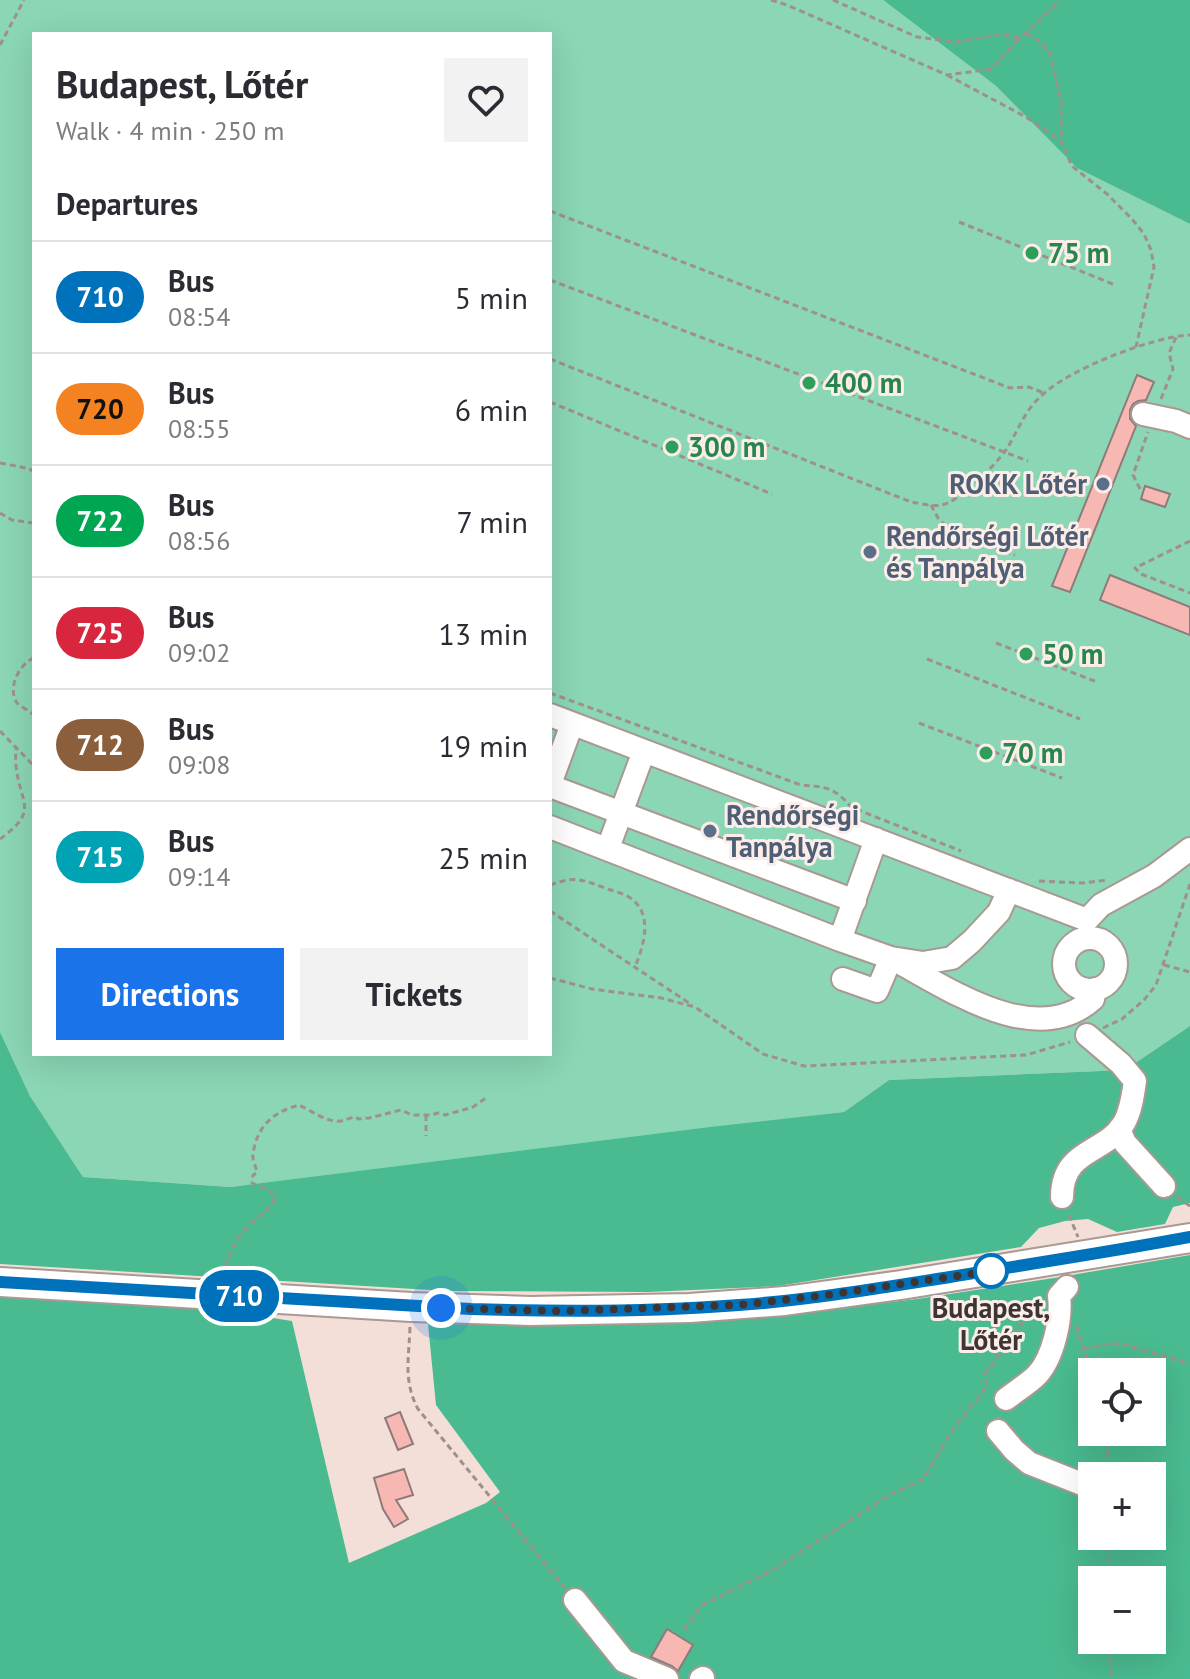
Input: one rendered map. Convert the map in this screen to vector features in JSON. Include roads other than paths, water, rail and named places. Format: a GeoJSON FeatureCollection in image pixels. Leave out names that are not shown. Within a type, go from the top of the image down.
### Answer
{"type":"FeatureCollection","features":[{"type":"Feature","properties":{"kind":"main road"},"geometry":{"type":"LineString","coordinates":[[0,1282],[411,1307],[622,1310],[739,1305],[901,1285],[1190,1238]]}},
{"type":"Feature","properties":{"kind":"lane"},"geometry":{"type":"LineString","coordinates":[[1143,414],[1190,427]]}},
{"type":"Feature","properties":{"kind":"lane"},"geometry":{"type":"LineString","coordinates":[[552,716],[1009,890],[1088,929],[1110,946],[1116,957],[1116,968],[1103,987],[1091,990],[1080,988],[1070,981],[1064,971],[1064,959],[1068,948],[1088,929],[1101,905],[1154,876],[1190,849]]}},
{"type":"Feature","properties":{"kind":"lane"},"geometry":{"type":"LineString","coordinates":[[552,779],[572,724]]}},
{"type":"Feature","properties":{"kind":"lane"},"geometry":{"type":"LineString","coordinates":[[608,848],[644,751]]}},
{"type":"Feature","properties":{"kind":"lane"},"geometry":{"type":"LineString","coordinates":[[552,786],[855,901]]}},
{"type":"Feature","properties":{"kind":"lane"},"geometry":{"type":"LineString","coordinates":[[552,828],[891,958],[997,1011],[1029,1019],[1049,1019],[1071,1013],[1093,999],[1095,989]]}},
{"type":"Feature","properties":{"kind":"lane"},"geometry":{"type":"LineString","coordinates":[[840,940],[876,839]]}},
{"type":"Feature","properties":{"kind":"lane"},"geometry":{"type":"LineString","coordinates":[[891,958],[923,963],[952,958],[999,912],[1009,890]]}},
{"type":"Feature","properties":{"kind":"lane"},"geometry":{"type":"LineString","coordinates":[[843,979],[877,991],[891,958]]}},
{"type":"Feature","properties":{"kind":"lane"},"geometry":{"type":"LineString","coordinates":[[1062,1197],[1063,1181],[1077,1158],[1109,1139],[1123,1125],[1131,1105],[1135,1081],[1121,1064],[1087,1035]]}},
{"type":"Feature","properties":{"kind":"lane"},"geometry":{"type":"LineString","coordinates":[[1119,1129],[1125,1143],[1164,1186]]}},
{"type":"Feature","properties":{"kind":"lane"},"geometry":{"type":"LineString","coordinates":[[1006,1399],[1037,1375],[1049,1357],[1063,1292]]}},
{"type":"Feature","properties":{"kind":"lane"},"geometry":{"type":"LineString","coordinates":[[998,1431],[1029,1463],[1078,1482]]}},
{"type":"Feature","properties":{"kind":"lane"},"geometry":{"type":"LineString","coordinates":[[575,1600],[624,1661],[667,1679]]}},
{"type":"Feature","properties":{"kind":"place","name":"75 m"},"geometry":{"type":"Point","coordinates":[1032,253]}},
{"type":"Feature","properties":{"kind":"place","name":"400 m"},"geometry":{"type":"Point","coordinates":[809,383]}},
{"type":"Feature","properties":{"kind":"place","name":"300 m"},"geometry":{"type":"Point","coordinates":[672,447]}},
{"type":"Feature","properties":{"kind":"place","name":"ROKK Lőtér"},"geometry":{"type":"Point","coordinates":[1103,484]}},
{"type":"Feature","properties":{"kind":"place","name":"Rendőrségi Lőtér és Tanpálya"},"geometry":{"type":"Point","coordinates":[870,552]}},
{"type":"Feature","properties":{"kind":"place","name":"50 m"},"geometry":{"type":"Point","coordinates":[1026,654]}},
{"type":"Feature","properties":{"kind":"place","name":"70 m"},"geometry":{"type":"Point","coordinates":[986,753]}},
{"type":"Feature","properties":{"kind":"place","name":"Rendőrségi Tanpálya"},"geometry":{"type":"Point","coordinates":[710,831]}},
{"type":"Feature","properties":{"kind":"place","name":"Budapest, Lőtér"},"geometry":{"type":"Point","coordinates":[991,1271]}}]}
